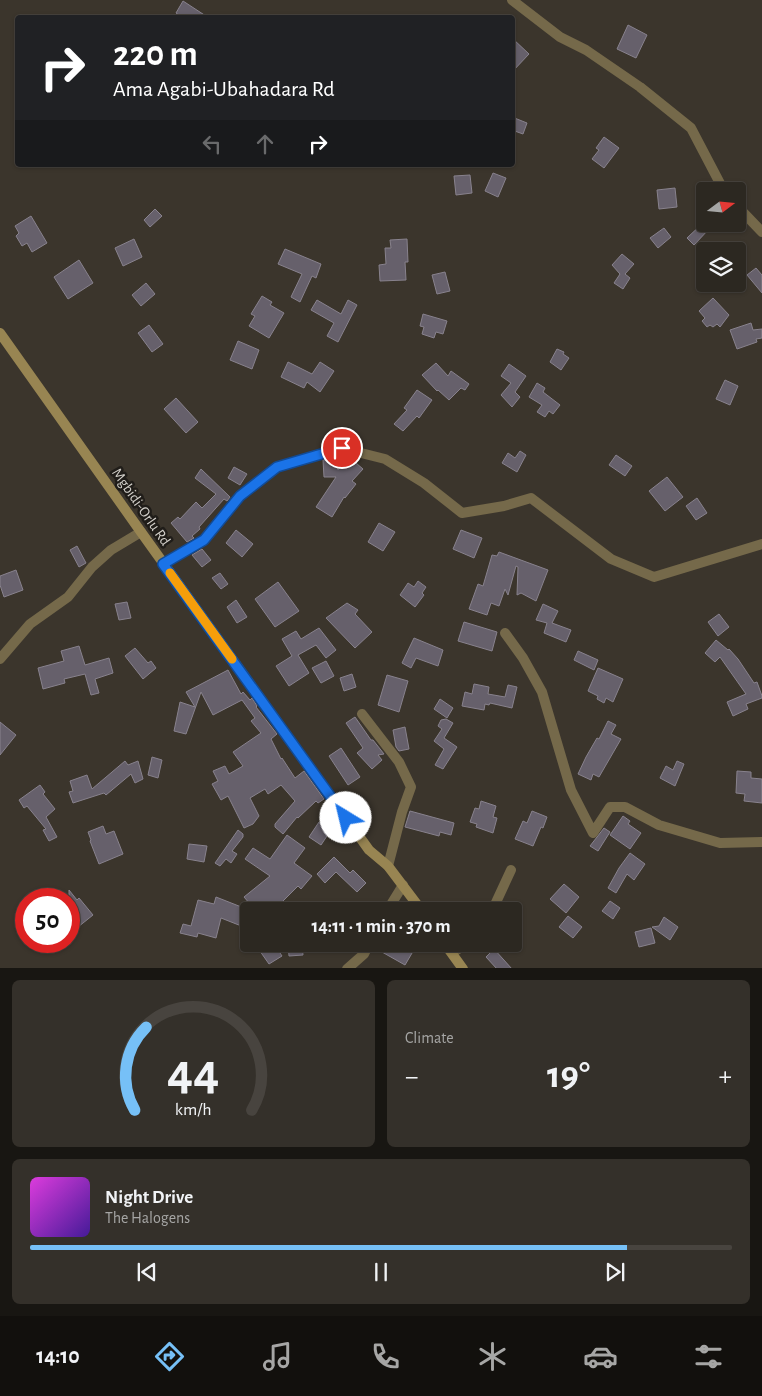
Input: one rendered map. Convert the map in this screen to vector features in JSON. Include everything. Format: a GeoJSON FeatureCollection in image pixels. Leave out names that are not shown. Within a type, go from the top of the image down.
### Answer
{"type":"FeatureCollection","features":[{"type":"Feature","properties":{"kind":"main road","name":"Mgbidi-Orlu Rd"},"geometry":{"type":"LineString","coordinates":[[0,333],[163,564],[370,850],[388,866],[415,902]]}},
{"type":"Feature","properties":{"kind":"main road"},"geometry":{"type":"LineString","coordinates":[[452,954],[463,968]]}},
{"type":"Feature","properties":{"kind":"street"},"geometry":{"type":"LineString","coordinates":[[512,0],[560,37],[586,50],[640,87],[690,128],[719,182]]}},
{"type":"Feature","properties":{"kind":"street"},"geometry":{"type":"LineString","coordinates":[[746,216],[762,232]]}},
{"type":"Feature","properties":{"kind":"street"},"geometry":{"type":"LineString","coordinates":[[163,564],[204,540],[240,496],[277,467],[342,448],[385,460],[424,483],[462,512],[504,506],[531,498],[611,559],[654,576],[762,544]]}},
{"type":"Feature","properties":{"kind":"street"},"geometry":{"type":"LineString","coordinates":[[0,660],[30,624],[68,597],[104,555],[141,532]]}},
{"type":"Feature","properties":{"kind":"street"},"geometry":{"type":"LineString","coordinates":[[504,633],[523,658],[542,692],[571,790],[593,833],[610,807],[625,807],[659,826],[720,843],[762,842]]}},
{"type":"Feature","properties":{"kind":"street"},"geometry":{"type":"LineString","coordinates":[[362,714],[400,762],[411,787],[402,812],[388,866]]}},
{"type":"Feature","properties":{"kind":"street"},"geometry":{"type":"LineString","coordinates":[[496,902],[512,870]]}},
{"type":"Feature","properties":{"kind":"street"},"geometry":{"type":"LineString","coordinates":[[393,902],[403,885]]}},
{"type":"Feature","properties":{"kind":"street"},"geometry":{"type":"LineString","coordinates":[[347,968],[365,952]]}},
{"type":"Feature","properties":{"kind":"building"},"geometry":{"type":"Polygon","coordinates":[[[183,1],[204,15],[179,15],[176,13],[183,1]]]}},
{"type":"Feature","properties":{"kind":"building"},"geometry":{"type":"Polygon","coordinates":[[[628,25],[647,35],[636,58],[617,49],[628,25]]]}},
{"type":"Feature","properties":{"kind":"building"},"geometry":{"type":"Polygon","coordinates":[[[515,41],[529,54],[515,69],[515,41]]]}},
{"type":"Feature","properties":{"kind":"building"},"geometry":{"type":"Polygon","coordinates":[[[515,118],[527,123],[523,134],[515,131],[515,118]]]}},
{"type":"Feature","properties":{"kind":"building"},"geometry":{"type":"Polygon","coordinates":[[[604,137],[619,148],[604,168],[592,159],[599,150],[596,148],[604,137]]]}},
{"type":"Feature","properties":{"kind":"building"},"geometry":{"type":"Polygon","coordinates":[[[493,173],[506,178],[498,197],[485,191],[493,173]]]}},
{"type":"Feature","properties":{"kind":"building"},"geometry":{"type":"Polygon","coordinates":[[[470,175],[472,193],[456,195],[454,176],[470,175]]]}},
{"type":"Feature","properties":{"kind":"building"},"geometry":{"type":"Polygon","coordinates":[[[675,188],[677,207],[659,209],[657,190],[675,188]]]}},
{"type":"Feature","properties":{"kind":"building"},"geometry":{"type":"Polygon","coordinates":[[[155,209],[162,216],[150,227],[144,220],[155,209]]]}},
{"type":"Feature","properties":{"kind":"building"},"geometry":{"type":"Polygon","coordinates":[[[31,216],[47,243],[32,252],[27,243],[22,246],[16,236],[19,233],[15,226],[31,216]]]}},
{"type":"Feature","properties":{"kind":"building"},"geometry":{"type":"Polygon","coordinates":[[[664,228],[671,237],[658,248],[650,238],[664,228]]]}},
{"type":"Feature","properties":{"kind":"building"},"geometry":{"type":"Polygon","coordinates":[[[696,230],[696,232],[706,232],[694,245],[687,238],[696,230]]]}},
{"type":"Feature","properties":{"kind":"building"},"geometry":{"type":"Polygon","coordinates":[[[134,239],[142,257],[123,266],[115,248],[134,239]]]}},
{"type":"Feature","properties":{"kind":"building"},"geometry":{"type":"Polygon","coordinates":[[[407,239],[408,262],[405,262],[406,280],[380,281],[379,265],[386,264],[385,248],[391,248],[390,240],[407,239]]]}},
{"type":"Feature","properties":{"kind":"building"},"geometry":{"type":"Polygon","coordinates":[[[285,249],[321,264],[316,278],[312,276],[300,302],[291,297],[302,274],[278,264],[285,249]]]}},
{"type":"Feature","properties":{"kind":"building"},"geometry":{"type":"Polygon","coordinates":[[[622,254],[634,264],[625,274],[630,278],[623,289],[614,283],[620,274],[612,265],[622,254]]]}},
{"type":"Feature","properties":{"kind":"building"},"geometry":{"type":"Polygon","coordinates":[[[79,260],[93,283],[68,299],[54,277],[79,260]]]}},
{"type":"Feature","properties":{"kind":"building"},"geometry":{"type":"Polygon","coordinates":[[[756,268],[762,275],[762,293],[747,275],[756,268]]]}},
{"type":"Feature","properties":{"kind":"building"},"geometry":{"type":"Polygon","coordinates":[[[445,272],[450,291],[437,294],[432,275],[445,272]]]}},
{"type":"Feature","properties":{"kind":"building"},"geometry":{"type":"Polygon","coordinates":[[[146,283],[155,294],[141,306],[132,295],[146,283]]]}},
{"type":"Feature","properties":{"kind":"building"},"geometry":{"type":"Polygon","coordinates":[[[262,296],[272,302],[270,305],[284,313],[269,338],[249,326],[255,316],[251,314],[262,296]]]}},
{"type":"Feature","properties":{"kind":"building"},"geometry":{"type":"Polygon","coordinates":[[[713,298],[729,315],[720,327],[717,324],[713,327],[710,325],[707,327],[702,321],[705,318],[699,311],[713,298]]]}},
{"type":"Feature","properties":{"kind":"building"},"geometry":{"type":"Polygon","coordinates":[[[317,300],[341,314],[348,300],[357,305],[338,342],[327,336],[334,323],[311,310],[317,300]]]}},
{"type":"Feature","properties":{"kind":"building"},"geometry":{"type":"Polygon","coordinates":[[[423,314],[447,321],[443,334],[436,332],[434,338],[422,334],[424,327],[420,326],[423,314]]]}},
{"type":"Feature","properties":{"kind":"building"},"geometry":{"type":"Polygon","coordinates":[[[751,323],[753,330],[762,329],[762,338],[756,339],[757,342],[737,349],[730,330],[751,323]]]}},
{"type":"Feature","properties":{"kind":"building"},"geometry":{"type":"Polygon","coordinates":[[[149,325],[163,344],[152,352],[138,333],[149,325]]]}},
{"type":"Feature","properties":{"kind":"building"},"geometry":{"type":"Polygon","coordinates":[[[238,341],[259,350],[252,369],[230,360],[238,341]]]}},
{"type":"Feature","properties":{"kind":"building"},"geometry":{"type":"Polygon","coordinates":[[[557,349],[564,352],[563,354],[569,358],[561,370],[550,362],[557,349]]]}},
{"type":"Feature","properties":{"kind":"building"},"geometry":{"type":"Polygon","coordinates":[[[288,362],[312,374],[320,362],[334,371],[320,392],[307,382],[304,388],[281,377],[288,362]]]}},
{"type":"Feature","properties":{"kind":"building"},"geometry":{"type":"Polygon","coordinates":[[[436,363],[448,376],[451,371],[469,384],[465,390],[461,388],[449,400],[437,391],[422,375],[436,363]]]}},
{"type":"Feature","properties":{"kind":"building"},"geometry":{"type":"Polygon","coordinates":[[[509,364],[526,376],[515,392],[520,397],[512,407],[501,395],[511,383],[501,376],[509,364]]]}},
{"type":"Feature","properties":{"kind":"building"},"geometry":{"type":"Polygon","coordinates":[[[725,380],[738,386],[730,405],[716,399],[725,380]]]}},
{"type":"Feature","properties":{"kind":"building"},"geometry":{"type":"Polygon","coordinates":[[[537,383],[545,388],[543,392],[560,405],[553,414],[549,411],[545,417],[537,412],[542,405],[529,397],[537,383]]]}},
{"type":"Feature","properties":{"kind":"building"},"geometry":{"type":"Polygon","coordinates":[[[417,390],[432,400],[419,418],[417,416],[403,431],[394,424],[407,410],[404,408],[417,390]]]}},
{"type":"Feature","properties":{"kind":"building"},"geometry":{"type":"Polygon","coordinates":[[[176,398],[198,422],[186,433],[164,409],[176,398]]]}},
{"type":"Feature","properties":{"kind":"building"},"geometry":{"type":"Polygon","coordinates":[[[520,451],[526,455],[517,472],[502,463],[508,453],[515,458],[520,451]]]}},
{"type":"Feature","properties":{"kind":"building"},"geometry":{"type":"Polygon","coordinates":[[[616,455],[632,466],[625,476],[609,465],[616,455]]]}},
{"type":"Feature","properties":{"kind":"building"},"geometry":{"type":"Polygon","coordinates":[[[349,457],[363,469],[352,481],[356,484],[344,497],[332,517],[316,507],[336,477],[324,477],[323,460],[337,458],[338,470],[349,457]]]}},
{"type":"Feature","properties":{"kind":"building"},"geometry":{"type":"Polygon","coordinates":[[[234,467],[247,474],[240,485],[228,478],[234,467]]]}},
{"type":"Feature","properties":{"kind":"building"},"geometry":{"type":"Polygon","coordinates":[[[201,469],[230,497],[227,501],[224,499],[192,536],[194,538],[187,542],[171,523],[178,517],[180,519],[196,502],[202,508],[216,494],[195,478],[201,469]]]}},
{"type":"Feature","properties":{"kind":"building"},"geometry":{"type":"Polygon","coordinates":[[[667,477],[683,497],[665,511],[649,491],[667,477]]]}},
{"type":"Feature","properties":{"kind":"building"},"geometry":{"type":"Polygon","coordinates":[[[697,498],[707,513],[696,520],[686,506],[697,498]]]}},
{"type":"Feature","properties":{"kind":"building"},"geometry":{"type":"Polygon","coordinates":[[[379,523],[395,532],[383,551],[368,542],[379,523]]]}},
{"type":"Feature","properties":{"kind":"building"},"geometry":{"type":"Polygon","coordinates":[[[236,530],[253,544],[242,557],[226,543],[236,530]]]}},
{"type":"Feature","properties":{"kind":"building"},"geometry":{"type":"Polygon","coordinates":[[[461,530],[482,538],[474,558],[453,549],[461,530]]]}},
{"type":"Feature","properties":{"kind":"building"},"geometry":{"type":"Polygon","coordinates":[[[77,546],[86,563],[79,567],[70,550],[77,546]]]}},
{"type":"Feature","properties":{"kind":"building"},"geometry":{"type":"Polygon","coordinates":[[[202,549],[211,560],[202,567],[192,555],[202,549]]]}},
{"type":"Feature","properties":{"kind":"building"},"geometry":{"type":"Polygon","coordinates":[[[499,552],[548,570],[536,601],[521,593],[517,595],[518,567],[516,566],[508,595],[505,589],[499,606],[491,603],[487,615],[469,609],[478,584],[483,586],[492,555],[497,556],[499,552]]]}},
{"type":"Feature","properties":{"kind":"building"},"geometry":{"type":"Polygon","coordinates":[[[16,570],[23,590],[4,597],[0,585],[0,576],[16,570]]]}},
{"type":"Feature","properties":{"kind":"building"},"geometry":{"type":"Polygon","coordinates":[[[220,573],[228,584],[221,589],[212,578],[220,573]]]}},
{"type":"Feature","properties":{"kind":"building"},"geometry":{"type":"Polygon","coordinates":[[[418,581],[426,587],[422,593],[424,595],[415,607],[400,595],[408,583],[414,587],[418,581]]]}},
{"type":"Feature","properties":{"kind":"building"},"geometry":{"type":"Polygon","coordinates":[[[278,582],[299,611],[275,627],[255,599],[278,582]]]}},
{"type":"Feature","properties":{"kind":"building"},"geometry":{"type":"Polygon","coordinates":[[[236,600],[247,617],[237,623],[227,607],[236,600]]]}},
{"type":"Feature","properties":{"kind":"building"},"geometry":{"type":"Polygon","coordinates":[[[127,602],[131,618],[119,620],[115,604],[127,602]]]}},
{"type":"Feature","properties":{"kind":"building"},"geometry":{"type":"Polygon","coordinates":[[[347,603],[358,610],[355,614],[372,632],[355,648],[326,618],[347,603]]]}},
{"type":"Feature","properties":{"kind":"building"},"geometry":{"type":"Polygon","coordinates":[[[543,604],[558,611],[552,623],[571,630],[566,642],[544,633],[547,623],[536,620],[543,604]]]}},
{"type":"Feature","properties":{"kind":"building"},"geometry":{"type":"Polygon","coordinates":[[[719,614],[729,627],[718,636],[708,622],[719,614]]]}},
{"type":"Feature","properties":{"kind":"building"},"geometry":{"type":"Polygon","coordinates":[[[464,622],[497,632],[492,651],[458,641],[464,622]]]}},
{"type":"Feature","properties":{"kind":"building"},"geometry":{"type":"Polygon","coordinates":[[[319,628],[336,650],[326,658],[316,645],[298,655],[309,673],[289,686],[276,666],[292,656],[282,639],[296,631],[301,639],[319,628]]]}},
{"type":"Feature","properties":{"kind":"building"},"geometry":{"type":"Polygon","coordinates":[[[414,638],[443,650],[438,666],[416,658],[411,668],[402,663],[414,638]]]}},
{"type":"Feature","properties":{"kind":"building"},"geometry":{"type":"Polygon","coordinates":[[[716,640],[729,649],[754,683],[757,682],[762,696],[762,698],[746,704],[748,709],[733,716],[727,702],[746,694],[720,657],[715,662],[705,653],[716,640]]]}},
{"type":"Feature","properties":{"kind":"building"},"geometry":{"type":"Polygon","coordinates":[[[79,646],[85,665],[109,658],[113,673],[95,679],[99,693],[91,695],[85,674],[64,679],[65,683],[43,689],[38,668],[64,661],[61,651],[79,646]]]}},
{"type":"Feature","properties":{"kind":"building"},"geometry":{"type":"Polygon","coordinates":[[[135,648],[148,663],[151,661],[156,668],[143,679],[125,656],[135,648]]]}},
{"type":"Feature","properties":{"kind":"building"},"geometry":{"type":"Polygon","coordinates":[[[578,651],[598,660],[594,670],[574,660],[578,651]]]}},
{"type":"Feature","properties":{"kind":"building"},"geometry":{"type":"Polygon","coordinates":[[[326,661],[334,676],[321,683],[312,668],[326,661]]]}},
{"type":"Feature","properties":{"kind":"building"},"geometry":{"type":"Polygon","coordinates":[[[598,668],[623,679],[613,702],[606,698],[604,703],[597,699],[598,696],[588,691],[598,668]]]}},
{"type":"Feature","properties":{"kind":"building"},"geometry":{"type":"Polygon","coordinates":[[[228,670],[241,694],[243,692],[250,700],[252,698],[256,707],[277,734],[271,739],[281,759],[295,778],[304,771],[324,799],[318,803],[316,801],[297,817],[283,834],[275,827],[275,824],[295,801],[281,785],[268,794],[265,789],[250,798],[259,816],[253,824],[244,828],[228,796],[221,800],[212,784],[218,781],[213,771],[225,766],[229,774],[243,766],[233,752],[261,733],[251,721],[255,718],[242,700],[213,715],[201,692],[186,734],[174,731],[180,702],[195,707],[186,692],[228,670]]]}},
{"type":"Feature","properties":{"kind":"building"},"geometry":{"type":"Polygon","coordinates":[[[352,674],[356,687],[344,691],[340,678],[352,674]]]}},
{"type":"Feature","properties":{"kind":"building"},"geometry":{"type":"Polygon","coordinates":[[[387,675],[408,681],[399,712],[378,705],[387,675]]]}},
{"type":"Feature","properties":{"kind":"building"},"geometry":{"type":"Polygon","coordinates":[[[474,684],[489,687],[488,694],[505,697],[508,685],[517,687],[512,708],[490,703],[489,705],[485,704],[484,710],[462,706],[465,692],[472,694],[474,684]]]}},
{"type":"Feature","properties":{"kind":"building"},"geometry":{"type":"Polygon","coordinates":[[[440,699],[453,708],[447,718],[434,709],[440,699]]]}},
{"type":"Feature","properties":{"kind":"building"},"geometry":{"type":"Polygon","coordinates":[[[355,717],[371,740],[384,754],[378,755],[382,760],[372,769],[357,753],[363,748],[346,723],[355,717]]]}},
{"type":"Feature","properties":{"kind":"building"},"geometry":{"type":"Polygon","coordinates":[[[446,719],[453,723],[444,738],[457,747],[443,769],[435,765],[444,749],[434,741],[442,729],[438,726],[441,720],[446,719]]]}},
{"type":"Feature","properties":{"kind":"building"},"geometry":{"type":"Polygon","coordinates":[[[608,721],[616,725],[611,734],[621,739],[599,777],[593,774],[591,780],[578,774],[608,721]]]}},
{"type":"Feature","properties":{"kind":"building"},"geometry":{"type":"Polygon","coordinates":[[[0,722],[16,735],[0,755],[0,722]]]}},
{"type":"Feature","properties":{"kind":"building"},"geometry":{"type":"Polygon","coordinates":[[[405,727],[409,749],[399,751],[396,747],[393,730],[405,727]]]}},
{"type":"Feature","properties":{"kind":"building"},"geometry":{"type":"Polygon","coordinates":[[[341,748],[360,777],[348,785],[329,756],[341,748]]]}},
{"type":"Feature","properties":{"kind":"building"},"geometry":{"type":"Polygon","coordinates":[[[152,757],[162,760],[158,778],[148,775],[152,757]]]}},
{"type":"Feature","properties":{"kind":"building"},"geometry":{"type":"Polygon","coordinates":[[[125,761],[128,765],[138,761],[143,779],[135,783],[131,774],[106,795],[104,793],[73,803],[69,792],[73,791],[70,781],[87,775],[92,789],[125,761]]]}},
{"type":"Feature","properties":{"kind":"building"},"geometry":{"type":"Polygon","coordinates":[[[677,761],[684,764],[675,786],[660,778],[666,766],[673,770],[677,761]]]}},
{"type":"Feature","properties":{"kind":"building"},"geometry":{"type":"Polygon","coordinates":[[[737,771],[751,772],[751,778],[762,779],[762,803],[744,801],[745,794],[736,793],[737,771]]]}},
{"type":"Feature","properties":{"kind":"building"},"geometry":{"type":"Polygon","coordinates":[[[40,785],[45,792],[43,794],[55,809],[46,817],[57,837],[49,841],[43,830],[46,829],[27,806],[24,808],[19,800],[40,785]]]}},
{"type":"Feature","properties":{"kind":"building"},"geometry":{"type":"Polygon","coordinates":[[[481,801],[496,806],[493,817],[497,818],[493,833],[476,827],[477,824],[470,822],[475,808],[479,809],[481,801]]]}},
{"type":"Feature","properties":{"kind":"building"},"geometry":{"type":"Polygon","coordinates":[[[410,811],[454,823],[451,835],[440,832],[439,836],[405,827],[410,811]]]}},
{"type":"Feature","properties":{"kind":"building"},"geometry":{"type":"Polygon","coordinates":[[[532,811],[547,817],[533,846],[515,839],[523,821],[527,823],[532,811]]]}},
{"type":"Feature","properties":{"kind":"building"},"geometry":{"type":"Polygon","coordinates":[[[623,816],[630,821],[628,824],[641,833],[630,849],[610,835],[623,816]]]}},
{"type":"Feature","properties":{"kind":"building"},"geometry":{"type":"Polygon","coordinates":[[[319,822],[331,830],[321,845],[309,837],[319,822]]]}},
{"type":"Feature","properties":{"kind":"building"},"geometry":{"type":"Polygon","coordinates":[[[103,826],[106,834],[114,831],[123,854],[99,864],[88,832],[103,826]]]}},
{"type":"Feature","properties":{"kind":"building"},"geometry":{"type":"Polygon","coordinates":[[[604,828],[610,832],[598,851],[590,846],[604,828]]]}},
{"type":"Feature","properties":{"kind":"building"},"geometry":{"type":"Polygon","coordinates":[[[238,830],[243,834],[243,837],[232,851],[237,854],[231,863],[226,859],[220,866],[215,863],[238,830]]]}},
{"type":"Feature","properties":{"kind":"building"},"geometry":{"type":"Polygon","coordinates":[[[287,835],[305,848],[294,863],[312,876],[301,889],[298,886],[284,902],[248,902],[244,897],[270,876],[245,859],[253,848],[270,859],[287,835]]]}},
{"type":"Feature","properties":{"kind":"building"},"geometry":{"type":"Polygon","coordinates":[[[189,844],[207,846],[204,862],[187,859],[189,844]]]}},
{"type":"Feature","properties":{"kind":"building"},"geometry":{"type":"Polygon","coordinates":[[[630,853],[645,864],[634,880],[627,874],[616,893],[608,888],[630,853]]]}},
{"type":"Feature","properties":{"kind":"building"},"geometry":{"type":"Polygon","coordinates":[[[334,857],[350,873],[353,870],[366,883],[357,892],[336,872],[325,883],[317,874],[334,857]]]}},
{"type":"Feature","properties":{"kind":"building"},"geometry":{"type":"Polygon","coordinates":[[[564,884],[579,897],[566,913],[550,899],[564,884]]]}},
{"type":"Feature","properties":{"kind":"building"},"geometry":{"type":"Polygon","coordinates":[[[216,897],[240,906],[240,925],[221,918],[216,938],[198,933],[197,937],[180,933],[183,924],[191,926],[198,900],[214,904],[216,897]]]}},
{"type":"Feature","properties":{"kind":"building"},"geometry":{"type":"Polygon","coordinates":[[[80,899],[93,915],[80,925],[80,899]]]}},
{"type":"Feature","properties":{"kind":"building"},"geometry":{"type":"Polygon","coordinates":[[[610,901],[620,908],[613,919],[602,911],[610,901]]]}},
{"type":"Feature","properties":{"kind":"building"},"geometry":{"type":"Polygon","coordinates":[[[568,916],[582,927],[573,938],[559,927],[568,916]]]}},
{"type":"Feature","properties":{"kind":"building"},"geometry":{"type":"Polygon","coordinates":[[[664,917],[678,927],[670,940],[652,927],[659,926],[664,917]]]}},
{"type":"Feature","properties":{"kind":"building"},"geometry":{"type":"Polygon","coordinates":[[[651,928],[655,943],[639,947],[635,932],[651,928]]]}},
{"type":"Feature","properties":{"kind":"building"},"geometry":{"type":"Polygon","coordinates":[[[261,952],[279,952],[282,956],[269,964],[261,952]]]}},
{"type":"Feature","properties":{"kind":"building"},"geometry":{"type":"Polygon","coordinates":[[[289,952],[303,952],[303,955],[289,956],[289,952]]]}},
{"type":"Feature","properties":{"kind":"building"},"geometry":{"type":"Polygon","coordinates":[[[382,952],[413,952],[405,965],[382,952]]]}},
{"type":"Feature","properties":{"kind":"building"},"geometry":{"type":"Polygon","coordinates":[[[491,952],[497,952],[511,968],[496,968],[486,957],[491,952]]]}},
{"type":"Feature","properties":{"kind":"slow traffic"},"geometry":{"type":"LineString","coordinates":[[170,573],[232,659]]}},
{"type":"Feature","properties":{"kind":"route"},"geometry":{"type":"LineString","coordinates":[[342,448],[277,467],[240,496],[204,540],[163,564],[346,818]]}}]}
